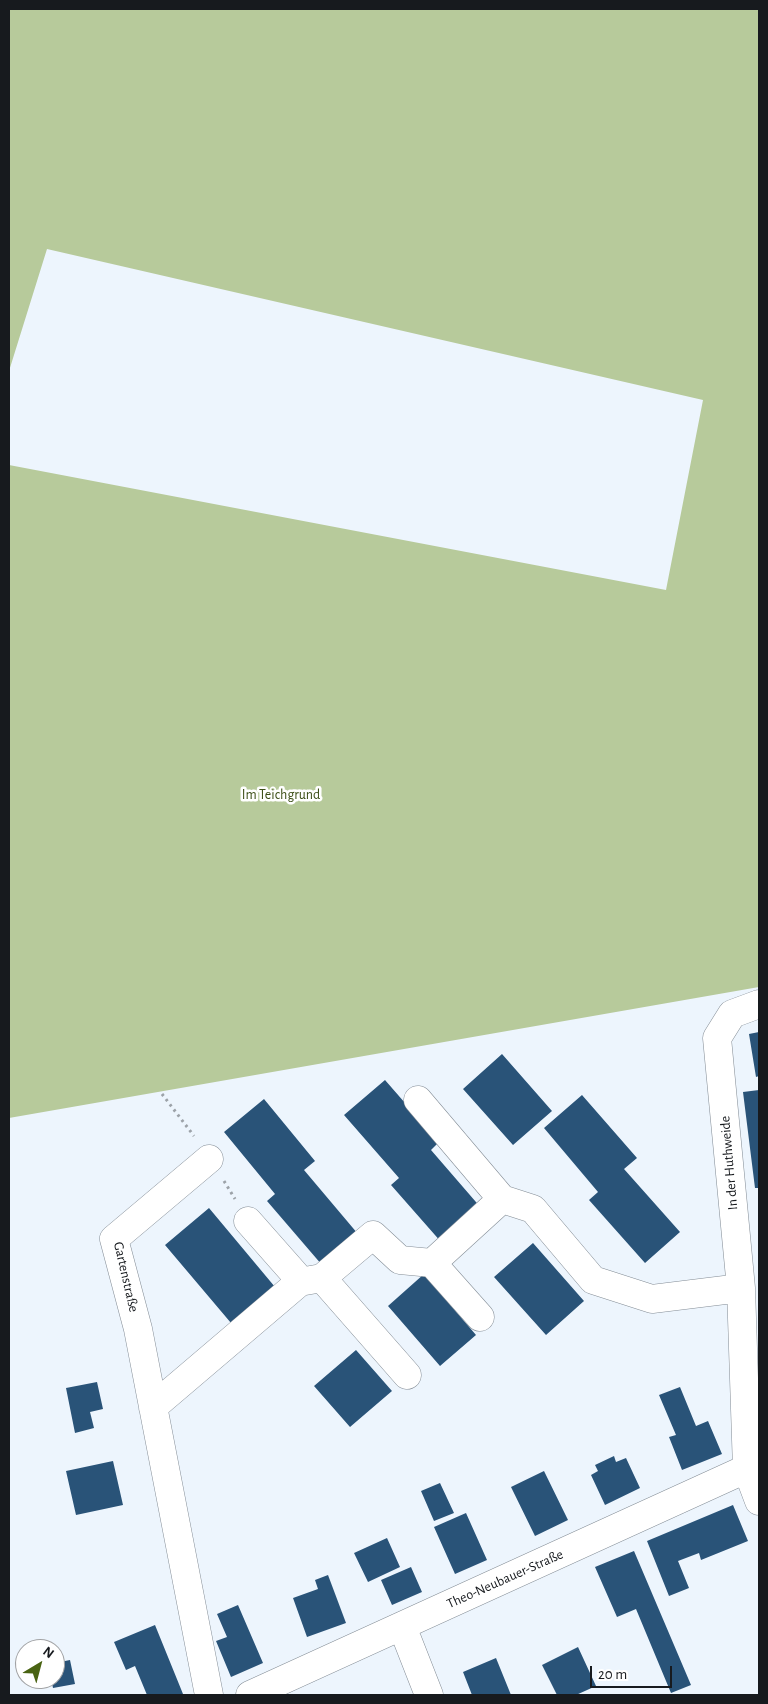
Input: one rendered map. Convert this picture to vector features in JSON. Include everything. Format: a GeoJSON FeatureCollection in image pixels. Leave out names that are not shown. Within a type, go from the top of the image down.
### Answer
{"type":"FeatureCollection","features":[{"type":"Feature","properties":{"kind":"street","name":"In der Huthweide"},"geometry":{"type":"LineString","coordinates":[[759,1004],[732,1014],[717,1038],[741,1288],[753,1466],[759,1501]]}},
{"type":"Feature","properties":{"kind":"street"},"geometry":{"type":"LineString","coordinates":[[418,1100],[502,1199],[533,1209],[593,1280],[652,1299],[741,1288]]}},
{"type":"Feature","properties":{"kind":"street","name":"Gartenstraße"},"geometry":{"type":"LineString","coordinates":[[208,1159],[114,1239],[138,1329],[209,1695]]}},
{"type":"Feature","properties":{"kind":"street"},"geometry":{"type":"LineString","coordinates":[[432,1263],[502,1199]]}},
{"type":"Feature","properties":{"kind":"street"},"geometry":{"type":"LineString","coordinates":[[248,1221],[407,1375]]}},
{"type":"Feature","properties":{"kind":"street"},"geometry":{"type":"LineString","coordinates":[[153,1407],[311,1280],[373,1236],[400,1260],[432,1263],[480,1317]]}},
{"type":"Feature","properties":{"kind":"street","name":"Theo-Neubauer-Straße"},"geometry":{"type":"LineString","coordinates":[[250,1695],[753,1466]]}},
{"type":"Feature","properties":{"kind":"street"},"geometry":{"type":"LineString","coordinates":[[402,1626],[429,1695]]}},
{"type":"Feature","properties":{"kind":"path"},"geometry":{"type":"LineString","coordinates":[[162,1094],[189,1129]]}},
{"type":"Feature","properties":{"kind":"green space","name":"Im Teichgrund"},"geometry":{"type":"Polygon","coordinates":[[[9,9],[759,9],[759,987],[9,1118],[9,465],[666,590],[703,400],[47,249],[9,371],[9,9]]]}},
{"type":"Feature","properties":{"kind":"building"},"geometry":{"type":"Polygon","coordinates":[[[759,1032],[759,1076],[756,1077],[749,1034],[759,1032]]]}},
{"type":"Feature","properties":{"kind":"building"},"geometry":{"type":"Polygon","coordinates":[[[502,1054],[552,1111],[513,1145],[463,1089],[502,1054]]]}},
{"type":"Feature","properties":{"kind":"building"},"geometry":{"type":"Polygon","coordinates":[[[385,1080],[439,1142],[431,1150],[482,1209],[442,1243],[391,1185],[399,1178],[344,1115],[385,1080]]]}},
{"type":"Feature","properties":{"kind":"building"},"geometry":{"type":"Polygon","coordinates":[[[759,1090],[759,1188],[755,1188],[743,1092],[759,1090]]]}},
{"type":"Feature","properties":{"kind":"building"},"geometry":{"type":"Polygon","coordinates":[[[582,1095],[637,1158],[624,1169],[680,1232],[645,1263],[589,1200],[598,1192],[544,1128],[582,1095]]]}},
{"type":"Feature","properties":{"kind":"building"},"geometry":{"type":"Polygon","coordinates":[[[264,1099],[315,1161],[304,1170],[358,1234],[322,1265],[267,1201],[275,1194],[224,1132],[264,1099]]]}},
{"type":"Feature","properties":{"kind":"building"},"geometry":{"type":"Polygon","coordinates":[[[209,1208],[275,1287],[231,1323],[165,1245],[209,1208]]]}},
{"type":"Feature","properties":{"kind":"building"},"geometry":{"type":"Polygon","coordinates":[[[533,1243],[584,1301],[546,1335],[494,1277],[533,1243]]]}},
{"type":"Feature","properties":{"kind":"building"},"geometry":{"type":"Polygon","coordinates":[[[424,1274],[476,1335],[440,1366],[388,1306],[424,1274]]]}},
{"type":"Feature","properties":{"kind":"building"},"geometry":{"type":"Polygon","coordinates":[[[356,1350],[392,1391],[350,1427],[314,1386],[356,1350]]]}},
{"type":"Feature","properties":{"kind":"building"},"geometry":{"type":"Polygon","coordinates":[[[97,1382],[103,1409],[90,1412],[94,1428],[75,1433],[66,1388],[97,1382]]]}},
{"type":"Feature","properties":{"kind":"building"},"geometry":{"type":"Polygon","coordinates":[[[680,1387],[696,1426],[708,1421],[722,1454],[682,1470],[669,1437],[676,1435],[659,1395],[680,1387]]]}},
{"type":"Feature","properties":{"kind":"building"},"geometry":{"type":"Polygon","coordinates":[[[614,1456],[616,1462],[626,1458],[640,1488],[605,1505],[591,1475],[598,1471],[595,1465],[614,1456]]]}},
{"type":"Feature","properties":{"kind":"building"},"geometry":{"type":"Polygon","coordinates":[[[113,1461],[123,1505],[76,1515],[66,1471],[113,1461]]]}},
{"type":"Feature","properties":{"kind":"building"},"geometry":{"type":"Polygon","coordinates":[[[544,1471],[568,1520],[535,1536],[511,1487],[544,1471]]]}},
{"type":"Feature","properties":{"kind":"building"},"geometry":{"type":"Polygon","coordinates":[[[440,1483],[454,1513],[434,1521],[421,1491],[440,1483]]]}},
{"type":"Feature","properties":{"kind":"building"},"geometry":{"type":"Polygon","coordinates":[[[733,1505],[748,1541],[701,1560],[699,1553],[678,1561],[689,1588],[669,1596],[647,1541],[733,1505]]]}},
{"type":"Feature","properties":{"kind":"building"},"geometry":{"type":"Polygon","coordinates":[[[466,1513],[487,1560],[455,1574],[434,1527],[466,1513]]]}},
{"type":"Feature","properties":{"kind":"building"},"geometry":{"type":"Polygon","coordinates":[[[387,1538],[400,1567],[368,1582],[354,1553],[387,1538]]]}},
{"type":"Feature","properties":{"kind":"building"},"geometry":{"type":"Polygon","coordinates":[[[634,1551],[691,1685],[671,1693],[636,1609],[617,1617],[595,1567],[634,1551]]]}},
{"type":"Feature","properties":{"kind":"building"},"geometry":{"type":"Polygon","coordinates":[[[411,1567],[422,1592],[392,1605],[381,1580],[411,1567]]]}},
{"type":"Feature","properties":{"kind":"building"},"geometry":{"type":"Polygon","coordinates":[[[328,1575],[346,1623],[307,1637],[293,1598],[318,1589],[315,1580],[328,1575]]]}},
{"type":"Feature","properties":{"kind":"building"},"geometry":{"type":"Polygon","coordinates":[[[238,1605],[263,1663],[231,1677],[216,1641],[227,1637],[217,1614],[238,1605]]]}},
{"type":"Feature","properties":{"kind":"building"},"geometry":{"type":"Polygon","coordinates":[[[155,1625],[183,1694],[147,1695],[135,1666],[126,1670],[114,1642],[155,1625]]]}},
{"type":"Feature","properties":{"kind":"building"},"geometry":{"type":"Polygon","coordinates":[[[578,1647],[596,1686],[576,1695],[557,1695],[542,1665],[578,1647]]]}},
{"type":"Feature","properties":{"kind":"building"},"geometry":{"type":"Polygon","coordinates":[[[496,1658],[511,1695],[472,1695],[463,1672],[496,1658]]]}},
{"type":"Feature","properties":{"kind":"building"},"geometry":{"type":"Polygon","coordinates":[[[70,1660],[75,1684],[65,1686],[65,1661],[70,1660]]]}}]}
